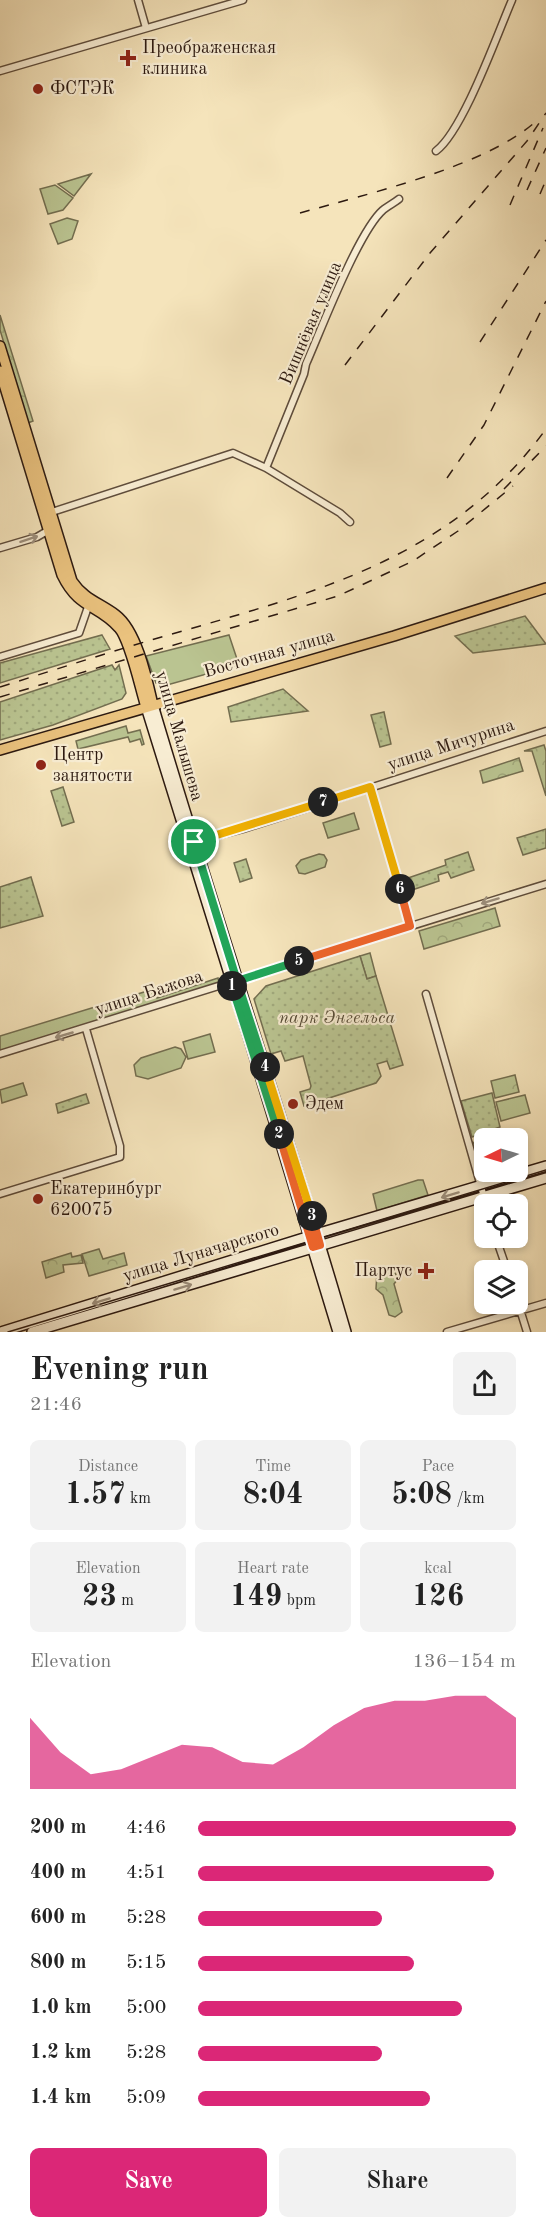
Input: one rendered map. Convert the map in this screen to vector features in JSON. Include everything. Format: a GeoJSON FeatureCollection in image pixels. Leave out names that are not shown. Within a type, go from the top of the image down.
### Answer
{"type":"FeatureCollection","features":[{"type":"Feature","properties":{"kind":"main road","name":"улица Малышева"},"geometry":{"type":"LineString","coordinates":[[0,346],[49,517],[48,532],[68,586],[77,599],[112,621],[122,632],[194,842],[234,982]]}},
{"type":"Feature","properties":{"kind":"main road","name":"улица Малышева"},"geometry":{"type":"LineString","coordinates":[[0,372],[68,571],[85,597],[116,615],[128,628],[149,706],[313,1235],[338,1332]]}},
{"type":"Feature","properties":{"kind":"main road","name":"Восточная улица"},"geometry":{"type":"LineString","coordinates":[[0,750],[394,636],[546,588]]}},
{"type":"Feature","properties":{"kind":"main road","name":"улица Луначарского"},"geometry":{"type":"LineString","coordinates":[[3,1330],[546,1166]]}},
{"type":"Feature","properties":{"kind":"main road","name":"улица Луначарского"},"geometry":{"type":"LineString","coordinates":[[503,1194],[546,1178]]}},
{"type":"Feature","properties":{"kind":"main road","name":"улица Луначарского"},"geometry":{"type":"LineString","coordinates":[[32,1332],[316,1246],[474,1204]]}},
{"type":"Feature","properties":{"kind":"main road","name":"улица Малышева"},"geometry":{"type":"LineString","coordinates":[[316,1246],[346,1332]]}},
{"type":"Feature","properties":{"kind":"street"},"geometry":{"type":"LineString","coordinates":[[138,0],[146,28]]}},
{"type":"Feature","properties":{"kind":"street"},"geometry":{"type":"LineString","coordinates":[[0,71],[243,0]]}},
{"type":"Feature","properties":{"kind":"street"},"geometry":{"type":"LineString","coordinates":[[436,151],[446,144],[459,120],[512,0]]}},
{"type":"Feature","properties":{"kind":"street","name":"Вишнёвая улица"},"geometry":{"type":"LineString","coordinates":[[266,468],[306,364],[348,270],[369,228],[382,210],[399,199]]}},
{"type":"Feature","properties":{"kind":"street"},"geometry":{"type":"LineString","coordinates":[[49,517],[227,454],[240,455],[266,468],[340,513],[350,522]]}},
{"type":"Feature","properties":{"kind":"street"},"geometry":{"type":"LineString","coordinates":[[0,548],[48,532]]}},
{"type":"Feature","properties":{"kind":"street"},"geometry":{"type":"LineString","coordinates":[[0,657],[79,633],[88,607]]}},
{"type":"Feature","properties":{"kind":"street","name":"улица Мичурина"},"geometry":{"type":"LineString","coordinates":[[194,842],[243,829],[546,731]]}},
{"type":"Feature","properties":{"kind":"street"},"geometry":{"type":"LineString","coordinates":[[370,787],[410,926]]}},
{"type":"Feature","properties":{"kind":"street","name":"улица Бажова"},"geometry":{"type":"LineString","coordinates":[[0,1054],[546,884]]}},
{"type":"Feature","properties":{"kind":"street"},"geometry":{"type":"LineString","coordinates":[[426,994],[482,1194]]}},
{"type":"Feature","properties":{"kind":"street"},"geometry":{"type":"LineString","coordinates":[[0,1194],[120,1157],[120,1146],[86,1029]]}},
{"type":"Feature","properties":{"kind":"street"},"geometry":{"type":"LineString","coordinates":[[528,1309],[546,1303]]}},
{"type":"Feature","properties":{"kind":"street"},"geometry":{"type":"LineString","coordinates":[[447,1332],[510,1314]]}},
{"type":"Feature","properties":{"kind":"street"},"geometry":{"type":"LineString","coordinates":[[521,1314],[527,1332]]}},
{"type":"Feature","properties":{"kind":"green space"},"geometry":{"type":"Polygon","coordinates":[[[91,174],[74,196],[58,184],[91,174]]]}},
{"type":"Feature","properties":{"kind":"green space"},"geometry":{"type":"Polygon","coordinates":[[[55,185],[73,198],[63,210],[48,214],[40,189],[55,185]]]}},
{"type":"Feature","properties":{"kind":"green space"},"geometry":{"type":"Polygon","coordinates":[[[67,218],[78,221],[72,239],[58,244],[50,224],[67,218]]]}},
{"type":"Feature","properties":{"kind":"green space"},"geometry":{"type":"Polygon","coordinates":[[[0,315],[33,421],[28,423],[0,330],[0,315]]]}},
{"type":"Feature","properties":{"kind":"green space"},"geometry":{"type":"Polygon","coordinates":[[[525,616],[546,644],[473,653],[455,636],[525,616]]]}},
{"type":"Feature","properties":{"kind":"green space"},"geometry":{"type":"Polygon","coordinates":[[[102,635],[110,649],[0,683],[0,663],[102,635]]]}},
{"type":"Feature","properties":{"kind":"green space"},"geometry":{"type":"Polygon","coordinates":[[[229,635],[239,665],[167,685],[156,683],[146,656],[229,635]]]}},
{"type":"Feature","properties":{"kind":"green space"},"geometry":{"type":"Polygon","coordinates":[[[112,665],[115,670],[119,665],[126,693],[122,699],[53,725],[0,740],[0,702],[112,665]]]}},
{"type":"Feature","properties":{"kind":"green space"},"geometry":{"type":"Polygon","coordinates":[[[283,689],[308,711],[231,722],[228,707],[283,689]]]}},
{"type":"Feature","properties":{"kind":"green space"},"geometry":{"type":"Polygon","coordinates":[[[384,712],[391,744],[380,747],[371,715],[384,712]]]}},
{"type":"Feature","properties":{"kind":"green space"},"geometry":{"type":"Polygon","coordinates":[[[126,726],[128,733],[140,730],[144,744],[142,745],[140,739],[130,742],[128,737],[78,749],[76,741],[126,726]]]}},
{"type":"Feature","properties":{"kind":"green space"},"geometry":{"type":"Polygon","coordinates":[[[544,745],[546,796],[532,751],[524,751],[544,745]]]}},
{"type":"Feature","properties":{"kind":"green space"},"geometry":{"type":"Polygon","coordinates":[[[519,758],[523,771],[483,783],[480,771],[519,758]]]}},
{"type":"Feature","properties":{"kind":"green space"},"geometry":{"type":"Polygon","coordinates":[[[63,787],[74,822],[62,826],[51,791],[63,787]]]}},
{"type":"Feature","properties":{"kind":"green space"},"geometry":{"type":"Polygon","coordinates":[[[354,813],[359,829],[328,838],[323,823],[354,813]]]}},
{"type":"Feature","properties":{"kind":"green space"},"geometry":{"type":"Polygon","coordinates":[[[546,829],[546,848],[523,855],[517,838],[546,829]]]}},
{"type":"Feature","properties":{"kind":"green space"},"geometry":{"type":"Polygon","coordinates":[[[468,852],[474,870],[451,878],[448,872],[438,875],[439,881],[412,890],[408,878],[446,865],[445,860],[468,852]]]}},
{"type":"Feature","properties":{"kind":"green space"},"geometry":{"type":"Polygon","coordinates":[[[319,854],[324,855],[327,860],[325,867],[305,874],[299,873],[296,866],[301,860],[319,854]]]}},
{"type":"Feature","properties":{"kind":"green space"},"geometry":{"type":"Polygon","coordinates":[[[246,859],[252,878],[240,882],[234,863],[246,859]]]}},
{"type":"Feature","properties":{"kind":"green space"},"geometry":{"type":"Polygon","coordinates":[[[31,877],[43,916],[0,928],[0,887],[31,877]]]}},
{"type":"Feature","properties":{"kind":"green space"},"geometry":{"type":"Polygon","coordinates":[[[495,908],[500,926],[424,949],[419,931],[495,908]]]}},
{"type":"Feature","properties":{"kind":"green space"},"geometry":{"type":"Polygon","coordinates":[[[370,953],[376,976],[367,979],[360,956],[370,953]]]}},
{"type":"Feature","properties":{"kind":"green space","name":"парк Энгельса"},"geometry":{"type":"Polygon","coordinates":[[[360,956],[367,979],[376,976],[403,1065],[390,1069],[387,1061],[377,1064],[381,1076],[376,1083],[304,1106],[300,1092],[310,1089],[311,1086],[303,1056],[285,1061],[281,1051],[271,1054],[254,999],[266,986],[360,956]]]}},
{"type":"Feature","properties":{"kind":"green space"},"geometry":{"type":"Polygon","coordinates":[[[218,978],[219,983],[0,1052],[0,1036],[154,989],[157,998],[218,978]]]}},
{"type":"Feature","properties":{"kind":"green space"},"geometry":{"type":"Polygon","coordinates":[[[210,1034],[215,1052],[188,1059],[183,1042],[210,1034]]]}},
{"type":"Feature","properties":{"kind":"green space"},"geometry":{"type":"Polygon","coordinates":[[[175,1047],[181,1049],[186,1057],[181,1068],[148,1079],[136,1076],[134,1065],[141,1058],[175,1047]]]}},
{"type":"Feature","properties":{"kind":"green space"},"geometry":{"type":"Polygon","coordinates":[[[515,1075],[519,1092],[495,1098],[491,1081],[515,1075]]]}},
{"type":"Feature","properties":{"kind":"green space"},"geometry":{"type":"Polygon","coordinates":[[[23,1083],[27,1095],[2,1103],[0,1090],[23,1083]]]}},
{"type":"Feature","properties":{"kind":"green space"},"geometry":{"type":"Polygon","coordinates":[[[492,1093],[500,1127],[474,1128],[472,1137],[461,1101],[492,1093]]]}},
{"type":"Feature","properties":{"kind":"green space"},"geometry":{"type":"Polygon","coordinates":[[[86,1094],[89,1103],[58,1113],[56,1104],[86,1094]]]}},
{"type":"Feature","properties":{"kind":"green space"},"geometry":{"type":"Polygon","coordinates":[[[525,1095],[530,1113],[501,1121],[496,1102],[525,1095]]]}},
{"type":"Feature","properties":{"kind":"green space"},"geometry":{"type":"Polygon","coordinates":[[[423,1180],[428,1195],[377,1211],[373,1194],[423,1180]]]}},
{"type":"Feature","properties":{"kind":"green space"},"geometry":{"type":"Polygon","coordinates":[[[99,1249],[103,1259],[124,1253],[127,1265],[89,1276],[82,1254],[99,1249]]]}},
{"type":"Feature","properties":{"kind":"green space"},"geometry":{"type":"Polygon","coordinates":[[[71,1253],[72,1257],[81,1255],[83,1263],[63,1265],[64,1272],[46,1278],[42,1262],[71,1253]]]}},
{"type":"Feature","properties":{"kind":"green space"},"geometry":{"type":"Polygon","coordinates":[[[394,1266],[397,1280],[394,1284],[402,1312],[395,1317],[389,1315],[383,1295],[376,1289],[377,1272],[394,1266]]]}},
{"type":"Feature","properties":{"kind":"tram line"},"geometry":{"type":"LineString","coordinates":[[8,1332],[546,1170]]}},
{"type":"Feature","properties":{"kind":"railway"},"geometry":{"type":"LineString","coordinates":[[345,365],[430,253],[527,141],[546,113]]}},
{"type":"Feature","properties":{"kind":"railway"},"geometry":{"type":"LineString","coordinates":[[300,213],[390,188],[455,166],[512,139],[534,123]]}},
{"type":"Feature","properties":{"kind":"railway"},"geometry":{"type":"LineString","coordinates":[[510,205],[543,128]]}},
{"type":"Feature","properties":{"kind":"railway"},"geometry":{"type":"LineString","coordinates":[[527,190],[546,148]]}},
{"type":"Feature","properties":{"kind":"railway"},"geometry":{"type":"LineString","coordinates":[[540,194],[546,180]]}},
{"type":"Feature","properties":{"kind":"railway"},"geometry":{"type":"LineString","coordinates":[[480,342],[546,240]]}},
{"type":"Feature","properties":{"kind":"railway"},"geometry":{"type":"LineString","coordinates":[[447,478],[484,425],[546,301]]}},
{"type":"Feature","properties":{"kind":"railway"},"geometry":{"type":"LineString","coordinates":[[0,687],[283,601],[381,563],[426,538],[469,509],[509,473],[546,429]]}},
{"type":"Feature","properties":{"kind":"railway"},"geometry":{"type":"LineString","coordinates":[[504,489],[546,446]]}},
{"type":"Feature","properties":{"kind":"railway"},"geometry":{"type":"LineString","coordinates":[[0,697],[338,596],[413,561],[458,531],[513,486]]}},
{"type":"Feature","properties":{"kind":"place","name":"Преображенская клиника"},"geometry":{"type":"Point","coordinates":[128,58]}},
{"type":"Feature","properties":{"kind":"place","name":"ФСТЭК"},"geometry":{"type":"Point","coordinates":[38,89]}},
{"type":"Feature","properties":{"kind":"place","name":"Центр занятости"},"geometry":{"type":"Point","coordinates":[41,765]}},
{"type":"Feature","properties":{"kind":"place","name":"Эдем"},"geometry":{"type":"Point","coordinates":[293,1104]}},
{"type":"Feature","properties":{"kind":"place","name":"Екатеринбург 620075"},"geometry":{"type":"Point","coordinates":[38,1199]}},
{"type":"Feature","properties":{"kind":"place","name":"Партус"},"geometry":{"type":"Point","coordinates":[426,1271]}},
{"type":"Feature","properties":{"kind":"route"},"geometry":{"type":"LineString","coordinates":[[194,842],[237,981],[231,983],[313,1247],[320,1245],[277,1101],[237,981],[410,926],[373,796],[370,787],[243,829],[194,842]]}}]}
